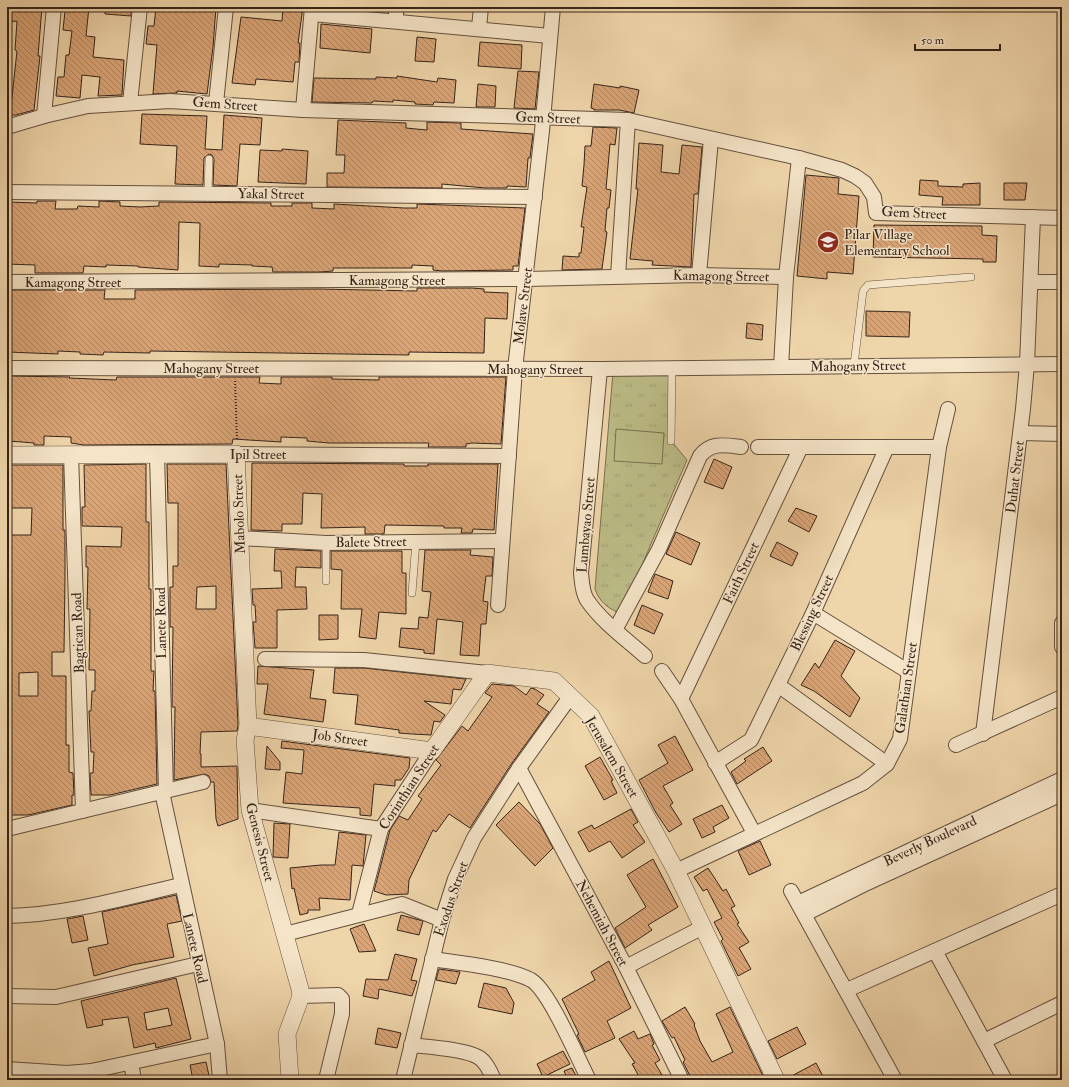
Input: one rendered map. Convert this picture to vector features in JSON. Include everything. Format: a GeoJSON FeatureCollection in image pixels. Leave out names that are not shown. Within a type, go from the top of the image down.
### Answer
{"type":"FeatureCollection","features":[{"type":"Feature","properties":{"kind":"street"},"geometry":{"type":"LineString","coordinates":[[44,116],[54,7]]}},
{"type":"Feature","properties":{"kind":"street"},"geometry":{"type":"LineString","coordinates":[[130,103],[140,7]]}},
{"type":"Feature","properties":{"kind":"street"},"geometry":{"type":"LineString","coordinates":[[216,103],[226,7]]}},
{"type":"Feature","properties":{"kind":"street"},"geometry":{"type":"LineString","coordinates":[[395,21],[397,7]]}},
{"type":"Feature","properties":{"kind":"street"},"geometry":{"type":"LineString","coordinates":[[479,28],[481,7]]}},
{"type":"Feature","properties":{"kind":"street","name":"Molave Street"},"geometry":{"type":"LineString","coordinates":[[498,605],[515,369],[535,197],[553,7]]}},
{"type":"Feature","properties":{"kind":"street"},"geometry":{"type":"LineString","coordinates":[[303,110],[312,10],[395,21],[550,36]]}},
{"type":"Feature","properties":{"kind":"street","name":"Gem Street"},"geometry":{"type":"LineString","coordinates":[[7,127],[44,116],[88,106],[170,101],[303,110],[628,120],[799,158],[842,170],[865,183],[874,197],[876,214],[1062,218]]}},
{"type":"Feature","properties":{"kind":"street"},"geometry":{"type":"LineString","coordinates":[[618,276],[628,120]]}},
{"type":"Feature","properties":{"kind":"street"},"geometry":{"type":"LineString","coordinates":[[699,275],[711,139]]}},
{"type":"Feature","properties":{"kind":"street"},"geometry":{"type":"LineString","coordinates":[[781,367],[786,277],[799,158]]}},
{"type":"Feature","properties":{"kind":"street","name":"Yakal Street"},"geometry":{"type":"LineString","coordinates":[[7,192],[535,197]]}},
{"type":"Feature","properties":{"kind":"street","name":"Duhat Street"},"geometry":{"type":"LineString","coordinates":[[983,734],[1021,433],[1027,364],[1033,217]]}},
{"type":"Feature","properties":{"kind":"street","name":"Kamagong Street"},"geometry":{"type":"LineString","coordinates":[[7,282],[526,280],[618,276],[699,275],[786,277]]}},
{"type":"Feature","properties":{"kind":"street"},"geometry":{"type":"LineString","coordinates":[[1030,282],[1062,282]]}},
{"type":"Feature","properties":{"kind":"street","name":"Mahogany Street"},"geometry":{"type":"LineString","coordinates":[[7,368],[600,369],[854,365],[1062,364]]}},
{"type":"Feature","properties":{"kind":"street","name":"Lumbayao Street"},"geometry":{"type":"LineString","coordinates":[[600,369],[581,573],[582,587],[586,599],[615,630],[645,656]]}},
{"type":"Feature","properties":{"kind":"street","name":"Galathian Street"},"geometry":{"type":"LineString","coordinates":[[676,871],[863,783],[887,764],[900,739],[939,447],[948,409]]}},
{"type":"Feature","properties":{"kind":"street"},"geometry":{"type":"LineString","coordinates":[[1021,433],[1062,434]]}},
{"type":"Feature","properties":{"kind":"street"},"geometry":{"type":"LineString","coordinates":[[615,630],[659,549],[700,456],[705,449],[716,445],[741,447]]}},
{"type":"Feature","properties":{"kind":"street"},"geometry":{"type":"LineString","coordinates":[[758,447],[939,447]]}},
{"type":"Feature","properties":{"kind":"street","name":"Faith Street"},"geometry":{"type":"LineString","coordinates":[[682,699],[801,447]]}},
{"type":"Feature","properties":{"kind":"street","name":"Blessing Street"},"geometry":{"type":"LineString","coordinates":[[715,763],[751,740],[813,613],[887,447]]}},
{"type":"Feature","properties":{"kind":"street","name":"Bagtican Road"},"geometry":{"type":"LineString","coordinates":[[71,454],[83,811]]}},
{"type":"Feature","properties":{"kind":"street","name":"Ipil Street"},"geometry":{"type":"LineString","coordinates":[[7,455],[236,454],[509,456]]}},
{"type":"Feature","properties":{"kind":"street","name":"Mabolo Street"},"geometry":{"type":"LineString","coordinates":[[236,454],[241,575]]}},
{"type":"Feature","properties":{"kind":"street","name":"Lanete Road"},"geometry":{"type":"LineString","coordinates":[[157,455],[164,792],[181,885],[217,1044],[220,1080]]}},
{"type":"Feature","properties":{"kind":"street","name":"Balete Street"},"geometry":{"type":"LineString","coordinates":[[240,538],[326,543],[502,541]]}},
{"type":"Feature","properties":{"kind":"street","name":"Genesis Street"},"geometry":{"type":"LineString","coordinates":[[241,575],[248,726],[245,740],[250,810],[301,996]]}},
{"type":"Feature","properties":{"kind":"street"},"geometry":{"type":"LineString","coordinates":[[813,613],[909,672]]}},
{"type":"Feature","properties":{"kind":"street"},"geometry":{"type":"LineString","coordinates":[[1062,622],[1062,647]]}},
{"type":"Feature","properties":{"kind":"street","name":"Jerusalem Street"},"geometry":{"type":"LineString","coordinates":[[265,659],[364,660],[554,681],[591,716],[676,871],[776,1080]]}},
{"type":"Feature","properties":{"kind":"street"},"geometry":{"type":"LineString","coordinates":[[662,672],[682,699],[715,763],[754,833]]}},
{"type":"Feature","properties":{"kind":"street","name":"Corinthian Street"},"geometry":{"type":"LineString","coordinates":[[359,914],[381,828],[486,673]]}},
{"type":"Feature","properties":{"kind":"street"},"geometry":{"type":"LineString","coordinates":[[778,685],[887,764]]}},
{"type":"Feature","properties":{"kind":"street","name":"Exodus Street"},"geometry":{"type":"LineString","coordinates":[[403,1080],[432,959],[454,879],[474,838],[519,768],[570,697]]}},
{"type":"Feature","properties":{"kind":"street"},"geometry":{"type":"LineString","coordinates":[[956,745],[1062,698]]}},
{"type":"Feature","properties":{"kind":"street","name":"Job Street"},"geometry":{"type":"LineString","coordinates":[[248,726],[432,751]]}},
{"type":"Feature","properties":{"kind":"street","name":"Nehemiah Street"},"geometry":{"type":"LineString","coordinates":[[519,768],[626,967],[682,1080]]}},
{"type":"Feature","properties":{"kind":"street","name":"Beverly Boulevard"},"geometry":{"type":"LineString","coordinates":[[798,903],[1062,779]]}},
{"type":"Feature","properties":{"kind":"street"},"geometry":{"type":"LineString","coordinates":[[7,829],[203,782]]}},
{"type":"Feature","properties":{"kind":"street","name":"Beverly Boulevard"},"geometry":{"type":"LineString","coordinates":[[798,903],[863,885],[1062,794]]}},
{"type":"Feature","properties":{"kind":"street"},"geometry":{"type":"LineString","coordinates":[[250,810],[381,828]]}},
{"type":"Feature","properties":{"kind":"street"},"geometry":{"type":"LineString","coordinates":[[7,916],[59,910],[109,901],[181,885]]}},
{"type":"Feature","properties":{"kind":"street"},"geometry":{"type":"LineString","coordinates":[[847,990],[1062,894]]}},
{"type":"Feature","properties":{"kind":"street"},"geometry":{"type":"LineString","coordinates":[[798,903],[895,1080]]}},
{"type":"Feature","properties":{"kind":"street"},"geometry":{"type":"LineString","coordinates":[[285,934],[402,904],[442,920]]}},
{"type":"Feature","properties":{"kind":"street"},"geometry":{"type":"LineString","coordinates":[[626,967],[703,927]]}},
{"type":"Feature","properties":{"kind":"street"},"geometry":{"type":"LineString","coordinates":[[935,951],[1005,1080]]}},
{"type":"Feature","properties":{"kind":"street"},"geometry":{"type":"LineString","coordinates":[[432,959],[502,971],[532,980],[550,1001],[589,1080]]}},
{"type":"Feature","properties":{"kind":"street"},"geometry":{"type":"LineString","coordinates":[[7,996],[56,998],[198,964]]}},
{"type":"Feature","properties":{"kind":"street"},"geometry":{"type":"LineString","coordinates":[[290,1080],[287,1034],[301,996],[338,995],[342,999],[342,1014],[326,1080]]}},
{"type":"Feature","properties":{"kind":"street"},"geometry":{"type":"LineString","coordinates":[[984,1041],[1062,1003]]}},
{"type":"Feature","properties":{"kind":"street"},"geometry":{"type":"LineString","coordinates":[[7,1069],[67,1073],[91,1071],[217,1044]]}},
{"type":"Feature","properties":{"kind":"street"},"geometry":{"type":"LineString","coordinates":[[411,1045],[465,1053],[479,1058],[489,1069],[494,1080]]}},
{"type":"Feature","properties":{"kind":"street"},"geometry":{"type":"LineString","coordinates":[[131,1063],[134,1080]]}},
{"type":"Feature","properties":{"kind":"lane"},"geometry":{"type":"LineString","coordinates":[[208,193],[209,159]]}},
{"type":"Feature","properties":{"kind":"lane"},"geometry":{"type":"LineString","coordinates":[[854,365],[863,291],[868,285],[970,277]]}},
{"type":"Feature","properties":{"kind":"lane"},"geometry":{"type":"LineString","coordinates":[[671,441],[672,368]]}},
{"type":"Feature","properties":{"kind":"lane"},"geometry":{"type":"LineString","coordinates":[[412,592],[416,541]]}},
{"type":"Feature","properties":{"kind":"lane"},"geometry":{"type":"LineString","coordinates":[[326,543],[326,581]]}},
{"type":"Feature","properties":{"kind":"path"},"geometry":{"type":"LineString","coordinates":[[235,368],[237,419],[236,454]]}},
{"type":"Feature","properties":{"kind":"green space"},"geometry":{"type":"Polygon","coordinates":[[[675,371],[673,443],[687,460],[621,614],[612,610],[605,604],[599,598],[595,589],[613,372],[675,371]]]}},
{"type":"Feature","properties":{"kind":"green space"},"geometry":{"type":"Polygon","coordinates":[[[616,429],[664,433],[662,464],[614,461],[616,429]]]}},
{"type":"Feature","properties":{"kind":"building"},"geometry":{"type":"Polygon","coordinates":[[[7,7],[42,7],[38,56],[40,56],[34,110],[16,115],[10,115],[17,51],[15,50],[17,21],[7,22],[7,7]]]}},
{"type":"Feature","properties":{"kind":"building"},"geometry":{"type":"Polygon","coordinates":[[[71,7],[89,7],[86,36],[95,37],[93,57],[124,60],[122,95],[98,96],[100,77],[82,75],[80,98],[56,96],[58,77],[64,77],[66,55],[69,55],[72,31],[63,30],[65,11],[70,12],[71,7]]]}},
{"type":"Feature","properties":{"kind":"building"},"geometry":{"type":"Polygon","coordinates":[[[105,7],[131,7],[131,16],[105,14],[105,7]]]}},
{"type":"Feature","properties":{"kind":"building"},"geometry":{"type":"Polygon","coordinates":[[[156,7],[216,7],[207,94],[177,91],[177,93],[153,94],[157,45],[146,44],[148,26],[154,26],[156,7]]]}},
{"type":"Feature","properties":{"kind":"building"},"geometry":{"type":"Polygon","coordinates":[[[283,7],[303,7],[298,43],[300,43],[299,62],[295,62],[293,82],[256,79],[255,85],[232,83],[241,17],[282,21],[283,7]]]}},
{"type":"Feature","properties":{"kind":"building"},"geometry":{"type":"Polygon","coordinates":[[[321,24],[372,29],[370,53],[320,48],[321,24]]]}},
{"type":"Feature","properties":{"kind":"building"},"geometry":{"type":"Polygon","coordinates":[[[417,37],[436,39],[434,62],[415,61],[417,37]]]}},
{"type":"Feature","properties":{"kind":"building"},"geometry":{"type":"Polygon","coordinates":[[[480,42],[522,45],[521,69],[478,66],[480,42]]]}},
{"type":"Feature","properties":{"kind":"building"},"geometry":{"type":"Polygon","coordinates":[[[518,71],[539,72],[535,109],[514,108],[518,71]]]}},
{"type":"Feature","properties":{"kind":"building"},"geometry":{"type":"Polygon","coordinates":[[[397,76],[437,82],[438,78],[456,80],[454,103],[434,102],[433,105],[415,104],[415,102],[393,100],[393,102],[373,101],[372,103],[312,102],[314,78],[376,79],[376,77],[397,78],[397,76]]]}},
{"type":"Feature","properties":{"kind":"building"},"geometry":{"type":"Polygon","coordinates":[[[478,84],[496,86],[495,107],[476,107],[478,84]]]}},
{"type":"Feature","properties":{"kind":"building"},"geometry":{"type":"Polygon","coordinates":[[[594,84],[620,88],[620,86],[639,90],[634,113],[619,110],[594,110],[591,108],[594,84]]]}},
{"type":"Feature","properties":{"kind":"building"},"geometry":{"type":"Polygon","coordinates":[[[142,114],[207,116],[205,149],[222,150],[224,115],[262,118],[260,145],[240,144],[237,186],[213,185],[214,159],[212,155],[209,154],[204,158],[203,185],[175,184],[177,146],[140,144],[142,114]]]}},
{"type":"Feature","properties":{"kind":"building"},"geometry":{"type":"Polygon","coordinates":[[[338,120],[406,123],[406,128],[427,130],[427,122],[461,123],[461,129],[533,134],[530,158],[528,158],[526,187],[507,186],[507,188],[485,188],[442,184],[442,188],[327,187],[327,173],[344,173],[345,155],[336,155],[338,120]]]}},
{"type":"Feature","properties":{"kind":"building"},"geometry":{"type":"Polygon","coordinates":[[[593,127],[617,128],[615,145],[610,144],[606,189],[611,190],[609,208],[607,208],[605,231],[607,232],[602,269],[562,270],[563,256],[579,257],[579,253],[581,253],[584,227],[581,227],[587,187],[582,186],[585,146],[591,146],[593,127]]]}},
{"type":"Feature","properties":{"kind":"building"},"geometry":{"type":"Polygon","coordinates":[[[639,143],[663,145],[661,172],[679,174],[682,145],[702,147],[698,194],[694,194],[691,267],[652,265],[653,261],[630,259],[638,189],[636,189],[639,143]]]}},
{"type":"Feature","properties":{"kind":"building"},"geometry":{"type":"Polygon","coordinates":[[[282,149],[308,151],[306,184],[258,182],[260,150],[282,151],[282,149]]]}},
{"type":"Feature","properties":{"kind":"building","name":"Pilar Village Elementary School"},"geometry":{"type":"Polygon","coordinates":[[[806,175],[839,178],[838,194],[859,196],[853,274],[827,272],[827,279],[797,276],[806,175]]]}},
{"type":"Feature","properties":{"kind":"building"},"geometry":{"type":"Polygon","coordinates":[[[920,180],[938,181],[938,186],[963,187],[963,184],[980,183],[980,205],[942,205],[943,197],[919,195],[920,180]]]}},
{"type":"Feature","properties":{"kind":"building"},"geometry":{"type":"Polygon","coordinates":[[[1004,183],[1027,183],[1025,200],[1004,200],[1004,183]]]}},
{"type":"Feature","properties":{"kind":"building"},"geometry":{"type":"Polygon","coordinates":[[[37,201],[56,201],[55,209],[77,209],[78,206],[99,207],[99,201],[120,202],[120,206],[140,207],[159,206],[159,202],[271,203],[271,206],[292,206],[292,203],[312,203],[312,208],[334,209],[334,204],[404,208],[417,208],[417,204],[525,208],[518,266],[513,266],[513,270],[443,271],[433,270],[433,266],[412,265],[412,268],[333,268],[333,271],[320,272],[273,272],[272,267],[252,265],[219,264],[219,267],[199,266],[200,223],[179,222],[178,270],[138,266],[106,265],[106,267],[84,266],[83,273],[35,273],[35,265],[7,264],[7,202],[37,203],[37,201]]]}},
{"type":"Feature","properties":{"kind":"building"},"geometry":{"type":"Polygon","coordinates":[[[874,225],[982,226],[982,235],[997,236],[996,262],[983,262],[983,259],[873,257],[874,225]]]}},
{"type":"Feature","properties":{"kind":"building"},"geometry":{"type":"Polygon","coordinates":[[[417,288],[472,288],[484,289],[484,292],[508,293],[507,319],[485,318],[484,353],[409,352],[409,355],[150,351],[150,353],[104,352],[103,355],[58,351],[58,354],[7,352],[7,290],[105,290],[104,299],[135,299],[135,290],[319,289],[417,291],[417,288]]]}},
{"type":"Feature","properties":{"kind":"building"},"geometry":{"type":"Polygon","coordinates":[[[866,311],[910,312],[909,337],[866,336],[866,311]]]}},
{"type":"Feature","properties":{"kind":"building"},"geometry":{"type":"Polygon","coordinates":[[[747,323],[763,325],[762,340],[746,338],[747,323]]]}},
{"type":"Feature","properties":{"kind":"building"},"geometry":{"type":"Polygon","coordinates":[[[7,376],[70,377],[69,378],[116,380],[117,377],[260,377],[259,383],[281,384],[281,377],[332,377],[332,379],[379,380],[379,377],[506,377],[501,444],[472,443],[466,444],[466,447],[428,447],[429,443],[329,443],[307,441],[307,438],[281,437],[281,442],[233,439],[232,444],[84,445],[71,443],[71,437],[44,436],[44,445],[7,441],[7,376]]]}},
{"type":"Feature","properties":{"kind":"building"},"geometry":{"type":"Polygon","coordinates":[[[714,459],[732,467],[723,489],[704,482],[714,459]]]}},
{"type":"Feature","properties":{"kind":"building"},"geometry":{"type":"Polygon","coordinates":[[[252,463],[404,464],[404,466],[428,466],[428,464],[498,464],[494,530],[473,529],[472,533],[461,533],[462,528],[444,528],[444,526],[385,525],[384,534],[365,534],[365,527],[321,528],[322,494],[303,493],[302,524],[282,524],[282,531],[251,530],[252,463]]]}},
{"type":"Feature","properties":{"kind":"building"},"geometry":{"type":"Polygon","coordinates":[[[146,464],[146,522],[149,522],[149,589],[151,589],[151,671],[154,671],[153,691],[155,691],[157,784],[110,795],[91,795],[90,773],[93,773],[94,752],[91,752],[89,711],[91,711],[92,691],[95,691],[95,670],[89,670],[90,609],[87,609],[88,567],[86,567],[86,546],[121,547],[122,527],[82,526],[82,507],[85,507],[84,465],[146,464]]]}},
{"type":"Feature","properties":{"kind":"building"},"geometry":{"type":"Polygon","coordinates":[[[167,464],[226,464],[238,725],[237,731],[201,732],[200,754],[201,767],[237,766],[238,819],[218,826],[216,819],[214,782],[211,782],[209,776],[205,774],[174,780],[175,707],[172,707],[173,627],[170,627],[170,587],[173,587],[173,566],[178,566],[178,503],[168,503],[167,464]],[[216,586],[197,587],[196,609],[216,609],[216,586]]]}},
{"type":"Feature","properties":{"kind":"building"},"geometry":{"type":"Polygon","coordinates":[[[7,465],[63,465],[63,530],[65,530],[64,652],[52,652],[52,676],[66,676],[66,745],[69,745],[69,772],[73,773],[74,795],[72,795],[72,805],[28,815],[7,815],[7,535],[31,535],[32,508],[7,508],[7,465]],[[38,672],[19,673],[19,696],[38,696],[38,672]]]}},
{"type":"Feature","properties":{"kind":"building"},"geometry":{"type":"Polygon","coordinates":[[[796,508],[817,516],[809,532],[788,521],[796,508]]]}},
{"type":"Feature","properties":{"kind":"building"},"geometry":{"type":"Polygon","coordinates":[[[676,532],[700,543],[691,565],[666,554],[676,532]]]}},
{"type":"Feature","properties":{"kind":"building"},"geometry":{"type":"Polygon","coordinates":[[[777,542],[798,553],[792,566],[770,556],[777,542]]]}},
{"type":"Feature","properties":{"kind":"building"},"geometry":{"type":"Polygon","coordinates":[[[275,549],[321,551],[321,568],[296,567],[295,587],[306,587],[307,609],[277,610],[277,648],[255,648],[253,622],[256,622],[252,589],[282,588],[281,571],[274,571],[275,549]]]}},
{"type":"Feature","properties":{"kind":"building"},"geometry":{"type":"Polygon","coordinates":[[[425,550],[471,550],[470,555],[493,557],[492,576],[486,576],[483,601],[488,602],[486,624],[481,624],[479,656],[460,655],[463,622],[437,619],[434,654],[424,653],[424,650],[399,647],[401,628],[418,629],[419,617],[428,618],[431,592],[422,591],[425,550]]]}},
{"type":"Feature","properties":{"kind":"building"},"geometry":{"type":"Polygon","coordinates":[[[331,551],[402,551],[402,573],[406,573],[406,614],[379,612],[376,639],[359,637],[362,609],[341,609],[342,570],[331,569],[331,551]]]}},
{"type":"Feature","properties":{"kind":"building"},"geometry":{"type":"Polygon","coordinates":[[[655,574],[673,581],[668,599],[648,592],[655,574]]]}},
{"type":"Feature","properties":{"kind":"building"},"geometry":{"type":"Polygon","coordinates":[[[642,605],[663,614],[654,634],[634,625],[642,605]]]}},
{"type":"Feature","properties":{"kind":"building"},"geometry":{"type":"Polygon","coordinates":[[[319,615],[338,615],[338,639],[319,640],[319,615]]]}},
{"type":"Feature","properties":{"kind":"building"},"geometry":{"type":"Polygon","coordinates":[[[835,640],[855,651],[841,676],[860,698],[850,717],[814,691],[801,685],[815,663],[819,668],[835,640]]]}},
{"type":"Feature","properties":{"kind":"building"},"geometry":{"type":"Polygon","coordinates":[[[258,666],[314,670],[310,698],[326,700],[323,722],[264,714],[268,684],[257,684],[258,666]]]}},
{"type":"Feature","properties":{"kind":"building"},"geometry":{"type":"Polygon","coordinates":[[[335,668],[364,668],[466,679],[461,690],[453,689],[451,704],[424,701],[445,715],[440,722],[434,721],[431,735],[399,733],[399,730],[355,724],[358,695],[333,693],[335,668]]]}},
{"type":"Feature","properties":{"kind":"building"},"geometry":{"type":"Polygon","coordinates":[[[492,684],[514,686],[526,695],[531,688],[535,689],[544,695],[537,704],[549,712],[512,763],[470,828],[449,814],[436,832],[433,830],[409,880],[408,894],[386,895],[374,891],[390,830],[399,816],[408,820],[422,799],[418,796],[441,765],[436,760],[462,726],[468,731],[492,697],[485,693],[492,684]]]}},
{"type":"Feature","properties":{"kind":"building"},"geometry":{"type":"Polygon","coordinates":[[[675,736],[693,770],[663,786],[673,803],[670,805],[682,824],[669,832],[656,813],[639,780],[668,763],[658,745],[675,736]]]}},
{"type":"Feature","properties":{"kind":"building"},"geometry":{"type":"Polygon","coordinates":[[[282,741],[410,758],[409,768],[401,780],[395,780],[395,786],[374,784],[371,816],[360,815],[360,808],[283,803],[286,772],[302,774],[304,750],[281,748],[282,741]]]}},
{"type":"Feature","properties":{"kind":"building"},"geometry":{"type":"Polygon","coordinates":[[[267,746],[280,762],[280,770],[265,769],[267,746]]]}},
{"type":"Feature","properties":{"kind":"building"},"geometry":{"type":"Polygon","coordinates":[[[763,747],[772,761],[737,784],[731,772],[746,761],[744,759],[763,747]]]}},
{"type":"Feature","properties":{"kind":"building"},"geometry":{"type":"Polygon","coordinates":[[[600,757],[613,780],[611,781],[617,793],[604,800],[585,766],[600,757]]]}},
{"type":"Feature","properties":{"kind":"building"},"geometry":{"type":"Polygon","coordinates":[[[519,802],[540,824],[553,848],[535,866],[496,825],[519,802]]]}},
{"type":"Feature","properties":{"kind":"building"},"geometry":{"type":"Polygon","coordinates":[[[722,805],[729,818],[713,827],[715,832],[702,838],[693,819],[722,805]]]}},
{"type":"Feature","properties":{"kind":"building"},"geometry":{"type":"Polygon","coordinates":[[[631,809],[638,822],[633,825],[645,842],[622,858],[610,841],[589,852],[578,832],[592,825],[594,829],[631,809]]]}},
{"type":"Feature","properties":{"kind":"building"},"geometry":{"type":"Polygon","coordinates":[[[274,823],[290,824],[288,858],[273,857],[274,823]]]}},
{"type":"Feature","properties":{"kind":"building"},"geometry":{"type":"Polygon","coordinates":[[[339,832],[366,835],[363,866],[352,865],[350,900],[319,898],[320,910],[308,910],[308,913],[300,915],[294,888],[292,889],[290,868],[335,865],[339,832]]]}},
{"type":"Feature","properties":{"kind":"building"},"geometry":{"type":"Polygon","coordinates":[[[760,841],[771,865],[749,875],[738,851],[760,841]]]}},
{"type":"Feature","properties":{"kind":"building"},"geometry":{"type":"Polygon","coordinates":[[[653,859],[678,907],[648,925],[652,930],[625,948],[615,928],[646,907],[627,875],[653,859]]]}},
{"type":"Feature","properties":{"kind":"building"},"geometry":{"type":"Polygon","coordinates":[[[708,868],[723,891],[726,889],[735,906],[731,908],[739,923],[737,924],[749,942],[739,948],[751,969],[738,976],[721,941],[723,939],[714,922],[722,918],[707,889],[703,891],[694,877],[708,868]]]}},
{"type":"Feature","properties":{"kind":"building"},"geometry":{"type":"Polygon","coordinates":[[[176,895],[182,921],[167,924],[174,957],[132,965],[94,976],[88,948],[108,944],[102,912],[176,895]]]}},
{"type":"Feature","properties":{"kind":"building"},"geometry":{"type":"Polygon","coordinates":[[[401,915],[423,921],[419,935],[397,930],[401,915]]]}},
{"type":"Feature","properties":{"kind":"building"},"geometry":{"type":"Polygon","coordinates":[[[83,916],[88,940],[72,943],[67,919],[83,916]]]}},
{"type":"Feature","properties":{"kind":"building"},"geometry":{"type":"Polygon","coordinates":[[[364,924],[376,951],[359,952],[350,929],[364,924]]]}},
{"type":"Feature","properties":{"kind":"building"},"geometry":{"type":"Polygon","coordinates":[[[395,954],[417,959],[411,980],[417,981],[412,996],[379,989],[378,999],[363,996],[366,979],[388,980],[395,954]]]}},
{"type":"Feature","properties":{"kind":"building"},"geometry":{"type":"Polygon","coordinates":[[[609,961],[631,1008],[607,1021],[615,1038],[585,1052],[577,1035],[579,1034],[562,999],[595,980],[591,972],[609,961]]]}},
{"type":"Feature","properties":{"kind":"building"},"geometry":{"type":"Polygon","coordinates":[[[439,969],[460,972],[456,984],[436,980],[439,969]]]}},
{"type":"Feature","properties":{"kind":"building"},"geometry":{"type":"Polygon","coordinates":[[[176,978],[191,1039],[156,1048],[155,1043],[134,1048],[128,1017],[102,1020],[103,1025],[87,1028],[81,1001],[176,978]],[[168,1008],[144,1013],[147,1030],[172,1025],[168,1008]]]}},
{"type":"Feature","properties":{"kind":"building"},"geometry":{"type":"Polygon","coordinates":[[[484,983],[506,988],[514,1003],[512,1014],[478,1007],[484,983]]]}},
{"type":"Feature","properties":{"kind":"building"},"geometry":{"type":"Polygon","coordinates":[[[685,1007],[695,1024],[694,1025],[700,1041],[712,1062],[733,1052],[716,1014],[730,1007],[765,1080],[692,1080],[683,1062],[685,1060],[674,1037],[672,1038],[662,1021],[685,1007]]]}},
{"type":"Feature","properties":{"kind":"building"},"geometry":{"type":"Polygon","coordinates":[[[797,1027],[806,1044],[777,1059],[768,1041],[797,1027]]]}},
{"type":"Feature","properties":{"kind":"building"},"geometry":{"type":"Polygon","coordinates":[[[378,1028],[401,1033],[397,1048],[375,1044],[378,1028]]]}},
{"type":"Feature","properties":{"kind":"building"},"geometry":{"type":"Polygon","coordinates":[[[634,1031],[638,1039],[650,1034],[654,1044],[652,1045],[660,1060],[655,1063],[665,1080],[641,1080],[632,1064],[635,1063],[619,1039],[634,1031]]]}},
{"type":"Feature","properties":{"kind":"building"},"geometry":{"type":"Polygon","coordinates":[[[563,1051],[570,1064],[543,1077],[537,1064],[563,1051]]]}},
{"type":"Feature","properties":{"kind":"building"},"geometry":{"type":"Polygon","coordinates":[[[206,1062],[210,1080],[193,1080],[190,1065],[206,1062]]]}},
{"type":"Feature","properties":{"kind":"building"},"geometry":{"type":"Polygon","coordinates":[[[816,1063],[825,1080],[786,1080],[786,1079],[816,1063]]]}},
{"type":"Feature","properties":{"kind":"building"},"geometry":{"type":"Polygon","coordinates":[[[572,1068],[577,1078],[568,1080],[564,1071],[572,1068]]]}},
{"type":"Feature","properties":{"kind":"place","name":"Pilar Village Elementary School"},"geometry":{"type":"Point","coordinates":[828,242]}}]}
